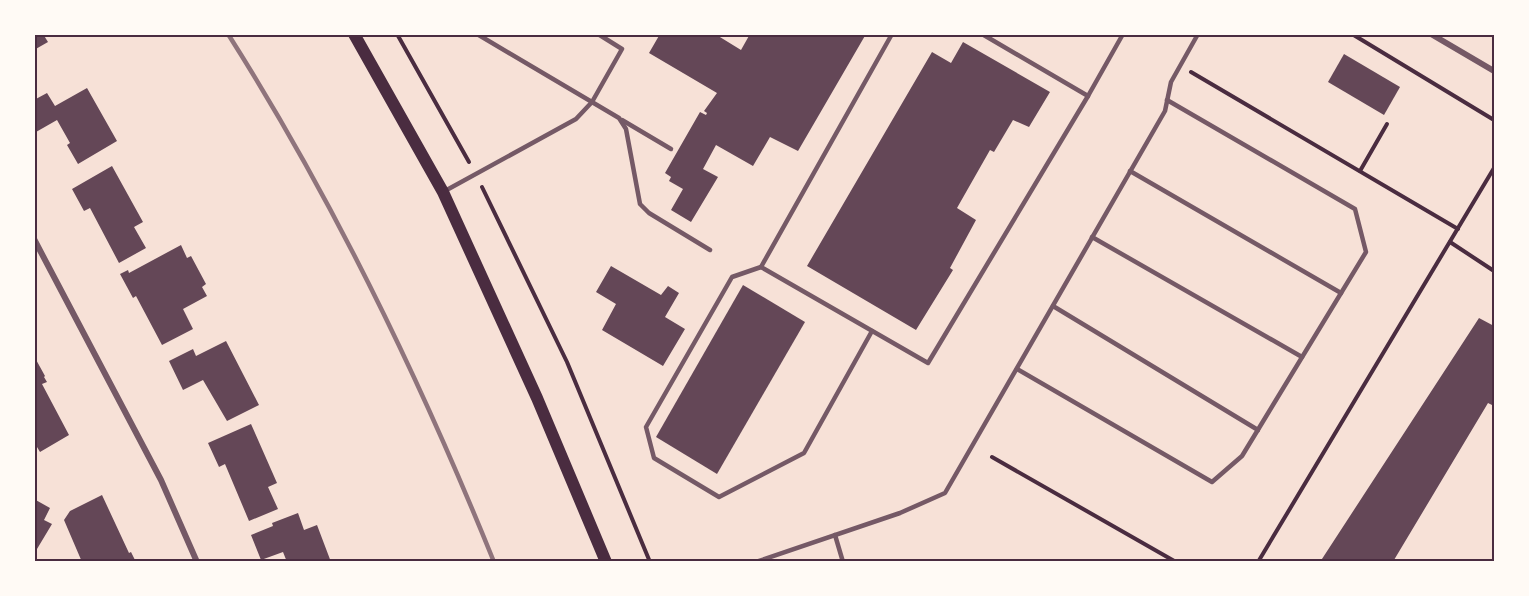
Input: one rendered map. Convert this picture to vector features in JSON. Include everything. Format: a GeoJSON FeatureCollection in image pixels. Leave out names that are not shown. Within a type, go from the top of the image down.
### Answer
{"type":"FeatureCollection","features":[{"type":"Feature","properties":{"kind":"main road"},"geometry":{"type":"LineString","coordinates":[[354,34],[444,192],[537,398],[606,561]]}},
{"type":"Feature","properties":{"kind":"street"},"geometry":{"type":"LineString","coordinates":[[1431,34],[1494,71]]}},
{"type":"Feature","properties":{"kind":"street"},"geometry":{"type":"LineString","coordinates":[[34,238],[156,470],[197,561]]}},
{"type":"Feature","properties":{"kind":"lane"},"geometry":{"type":"LineString","coordinates":[[477,34],[671,150]]}},
{"type":"Feature","properties":{"kind":"lane"},"geometry":{"type":"LineString","coordinates":[[444,192],[576,118],[592,102],[622,49],[598,34]]}},
{"type":"Feature","properties":{"kind":"lane"},"geometry":{"type":"LineString","coordinates":[[872,331],[804,453],[719,496],[654,458],[646,427],[732,277],[761,267],[892,34]]}},
{"type":"Feature","properties":{"kind":"lane"},"geometry":{"type":"LineString","coordinates":[[982,34],[1088,96]]}},
{"type":"Feature","properties":{"kind":"lane"},"geometry":{"type":"LineString","coordinates":[[761,267],[928,363],[1123,34]]}},
{"type":"Feature","properties":{"kind":"lane"},"geometry":{"type":"LineString","coordinates":[[756,561],[900,513],[945,493],[1165,111],[1171,82],[1198,34]]}},
{"type":"Feature","properties":{"kind":"lane"},"geometry":{"type":"LineString","coordinates":[[1017,369],[1212,482],[1242,456],[1366,252],[1355,209],[1167,100]]}},
{"type":"Feature","properties":{"kind":"lane"},"geometry":{"type":"LineString","coordinates":[[619,118],[626,129],[640,204],[649,213],[710,250]]}},
{"type":"Feature","properties":{"kind":"lane"},"geometry":{"type":"LineString","coordinates":[[1130,171],[1341,293]]}},
{"type":"Feature","properties":{"kind":"lane"},"geometry":{"type":"LineString","coordinates":[[1092,237],[1302,357]]}},
{"type":"Feature","properties":{"kind":"lane"},"geometry":{"type":"LineString","coordinates":[[1053,306],[1258,430]]}},
{"type":"Feature","properties":{"kind":"lane"},"geometry":{"type":"LineString","coordinates":[[835,535],[843,561]]}},
{"type":"Feature","properties":{"kind":"path"},"geometry":{"type":"LineString","coordinates":[[397,34],[462,148]]}},
{"type":"Feature","properties":{"kind":"path"},"geometry":{"type":"LineString","coordinates":[[1352,34],[1494,120]]}},
{"type":"Feature","properties":{"kind":"path"},"geometry":{"type":"LineString","coordinates":[[1180,66],[1458,229]]}},
{"type":"Feature","properties":{"kind":"path"},"geometry":{"type":"LineString","coordinates":[[1360,171],[1387,124]]}},
{"type":"Feature","properties":{"kind":"path"},"geometry":{"type":"LineString","coordinates":[[1258,561],[1494,168]]}},
{"type":"Feature","properties":{"kind":"path"},"geometry":{"type":"LineString","coordinates":[[487,197],[567,362],[650,561]]}},
{"type":"Feature","properties":{"kind":"path"},"geometry":{"type":"LineString","coordinates":[[1450,242],[1494,271]]}},
{"type":"Feature","properties":{"kind":"path"},"geometry":{"type":"LineString","coordinates":[[992,457],[1176,561]]}},
{"type":"Feature","properties":{"kind":"building"},"geometry":{"type":"Polygon","coordinates":[[[34,34],[43,34],[48,42],[34,50],[34,34]]]}},
{"type":"Feature","properties":{"kind":"building"},"geometry":{"type":"Polygon","coordinates":[[[660,34],[715,34],[741,50],[750,34],[866,34],[798,151],[770,137],[753,166],[716,145],[703,169],[718,177],[691,222],[671,210],[683,189],[669,181],[671,177],[665,173],[700,112],[706,115],[704,111],[717,93],[649,53],[660,34]]]}},
{"type":"Feature","properties":{"kind":"building"},"geometry":{"type":"Polygon","coordinates":[[[963,42],[1050,92],[1029,127],[1013,120],[994,152],[990,150],[957,208],[976,220],[950,268],[953,270],[916,330],[807,266],[932,52],[951,63],[963,42]]]}},
{"type":"Feature","properties":{"kind":"building"},"geometry":{"type":"Polygon","coordinates":[[[1344,54],[1400,87],[1384,115],[1328,82],[1344,54]]]}},
{"type":"Feature","properties":{"kind":"building"},"geometry":{"type":"Polygon","coordinates":[[[87,88],[117,141],[78,164],[67,145],[70,143],[57,120],[36,132],[34,100],[47,93],[55,106],[87,88]]]}},
{"type":"Feature","properties":{"kind":"building"},"geometry":{"type":"Polygon","coordinates":[[[112,166],[143,222],[134,227],[146,248],[119,263],[90,208],[84,211],[72,189],[112,166]]]}},
{"type":"Feature","properties":{"kind":"building"},"geometry":{"type":"Polygon","coordinates":[[[181,245],[187,258],[191,256],[206,284],[202,287],[207,296],[183,309],[193,329],[162,345],[136,296],[133,298],[120,274],[128,270],[129,273],[181,245]]]}},
{"type":"Feature","properties":{"kind":"building"},"geometry":{"type":"Polygon","coordinates":[[[611,266],[661,295],[668,286],[679,293],[665,317],[685,329],[663,366],[602,330],[616,304],[596,292],[611,266]]]}},
{"type":"Feature","properties":{"kind":"building"},"geometry":{"type":"Polygon","coordinates":[[[743,285],[805,322],[717,474],[656,437],[743,285]]]}},
{"type":"Feature","properties":{"kind":"building"},"geometry":{"type":"Polygon","coordinates":[[[1479,318],[1494,326],[1494,406],[1488,403],[1394,560],[1397,562],[1320,562],[1479,318]]]}},
{"type":"Feature","properties":{"kind":"building"},"geometry":{"type":"Polygon","coordinates":[[[226,341],[259,405],[227,421],[203,380],[183,390],[169,361],[193,349],[196,356],[226,341]]]}},
{"type":"Feature","properties":{"kind":"building"},"geometry":{"type":"Polygon","coordinates":[[[34,356],[47,382],[42,384],[69,435],[40,452],[34,442],[34,356]]]}},
{"type":"Feature","properties":{"kind":"building"},"geometry":{"type":"Polygon","coordinates":[[[251,424],[277,483],[268,487],[278,509],[249,521],[225,464],[219,467],[208,443],[251,424]]]}},
{"type":"Feature","properties":{"kind":"building"},"geometry":{"type":"Polygon","coordinates":[[[102,495],[129,553],[131,552],[136,562],[82,562],[64,520],[70,511],[102,495]]]}},
{"type":"Feature","properties":{"kind":"building"},"geometry":{"type":"Polygon","coordinates":[[[34,499],[50,508],[44,520],[52,524],[34,554],[34,499]]]}},
{"type":"Feature","properties":{"kind":"building"},"geometry":{"type":"Polygon","coordinates":[[[298,513],[304,530],[317,525],[331,562],[287,562],[283,552],[261,560],[251,535],[273,526],[272,523],[298,513]]]}},
{"type":"Feature","properties":{"kind":"railway"},"geometry":{"type":"LineString","coordinates":[[228,34],[304,161],[373,292],[436,426],[494,562]]}}]}
